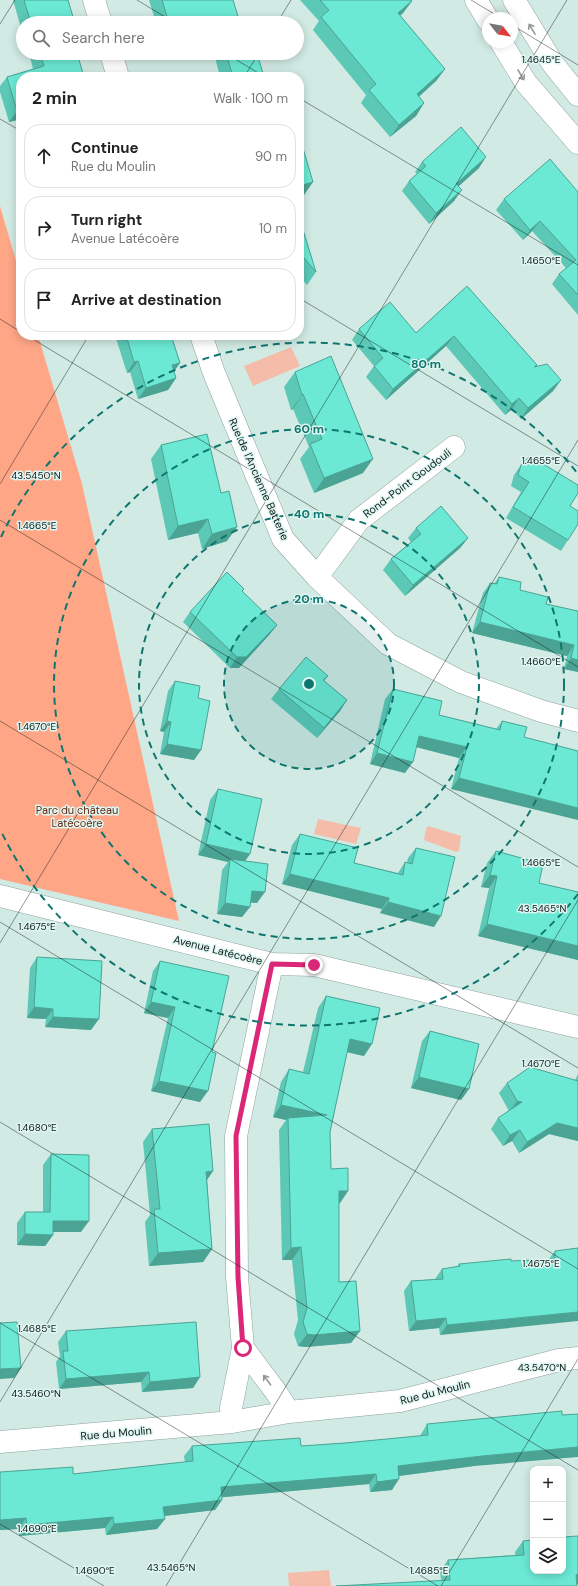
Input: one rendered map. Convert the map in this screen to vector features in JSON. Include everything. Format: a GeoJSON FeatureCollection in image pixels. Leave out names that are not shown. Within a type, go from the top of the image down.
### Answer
{"type":"FeatureCollection","features":[{"type":"Feature","properties":{"kind":"street"},"geometry":{"type":"LineString","coordinates":[[94,0],[99,16]]}},
{"type":"Feature","properties":{"kind":"street"},"geometry":{"type":"LineString","coordinates":[[476,0],[483,12]]}},
{"type":"Feature","properties":{"kind":"street"},"geometry":{"type":"LineString","coordinates":[[514,0],[553,64],[578,95]]}},
{"type":"Feature","properties":{"kind":"street"},"geometry":{"type":"LineString","coordinates":[[505,48],[526,83],[578,143]]}},
{"type":"Feature","properties":{"kind":"street"},"geometry":{"type":"LineString","coordinates":[[113,60],[117,72]]}},
{"type":"Feature","properties":{"kind":"street","name":"Rue de l'Ancienne Batterie"},"geometry":{"type":"LineString","coordinates":[[203,340],[214,373],[284,539],[317,578],[388,644],[461,682],[541,712],[578,721]]}},
{"type":"Feature","properties":{"kind":"street","name":"Rond-Point Goudouli"},"geometry":{"type":"LineString","coordinates":[[317,578],[359,520],[454,447]]}},
{"type":"Feature","properties":{"kind":"street","name":"Avenue Latécoère"},"geometry":{"type":"LineString","coordinates":[[0,896],[272,964],[314,965],[578,1027]]}},
{"type":"Feature","properties":{"kind":"street"},"geometry":{"type":"LineString","coordinates":[[232,1422],[231,1408],[243,1348],[238,1277],[236,1136],[272,964]]}},
{"type":"Feature","properties":{"kind":"street"},"geometry":{"type":"LineString","coordinates":[[243,1348],[289,1412]]}},
{"type":"Feature","properties":{"kind":"street","name":"Rue du Moulin"},"geometry":{"type":"LineString","coordinates":[[0,1442],[232,1422],[289,1412],[400,1401],[559,1360],[578,1358]]}},
{"type":"Feature","properties":{"kind":"green space","name":"Parc du château Latécoère"},"geometry":{"type":"Polygon","coordinates":[[[0,206],[16,261],[16,340],[39,340],[82,484],[179,921],[0,879],[0,206]]]}},
{"type":"Feature","properties":{"kind":"shaded area"},"geometry":{"type":"Polygon","coordinates":[[[291,347],[300,366],[253,386],[244,366],[291,347]]]}},
{"type":"Feature","properties":{"kind":"shaded area"},"geometry":{"type":"Polygon","coordinates":[[[318,819],[361,828],[356,844],[314,834],[318,819]]]}},
{"type":"Feature","properties":{"kind":"shaded area"},"geometry":{"type":"Polygon","coordinates":[[[428,826],[461,836],[459,851],[456,852],[424,840],[428,826]]]}},
{"type":"Feature","properties":{"kind":"shaded area"},"geometry":{"type":"Polygon","coordinates":[[[329,1570],[331,1586],[289,1586],[288,1573],[329,1570]]]}},
{"type":"Feature","properties":{"kind":"building"},"geometry":{"type":"Polygon","coordinates":[[[24,0],[68,0],[73,16],[29,16],[24,0]]]}},
{"type":"Feature","properties":{"kind":"building"},"geometry":{"type":"Polygon","coordinates":[[[162,0],[233,0],[238,16],[167,16],[162,0]]]}},
{"type":"Feature","properties":{"kind":"building"},"geometry":{"type":"Polygon","coordinates":[[[320,0],[412,1],[398,13],[445,69],[417,94],[424,103],[399,125],[369,90],[376,84],[321,17],[329,10],[320,0]]]}},
{"type":"Feature","properties":{"kind":"building"},"geometry":{"type":"Polygon","coordinates":[[[42,60],[79,60],[83,72],[24,72],[44,66],[42,60]]]}},
{"type":"Feature","properties":{"kind":"building"},"geometry":{"type":"Polygon","coordinates":[[[228,60],[259,60],[263,72],[232,72],[228,60]]]}},
{"type":"Feature","properties":{"kind":"building"},"geometry":{"type":"Polygon","coordinates":[[[16,74],[16,108],[7,77],[16,74]]]}},
{"type":"Feature","properties":{"kind":"building"},"geometry":{"type":"Polygon","coordinates":[[[461,127],[486,157],[456,184],[462,190],[436,213],[409,181],[426,166],[422,162],[461,127]]]}},
{"type":"Feature","properties":{"kind":"building"},"geometry":{"type":"Polygon","coordinates":[[[304,152],[313,182],[304,185],[304,152]]]}},
{"type":"Feature","properties":{"kind":"building"},"geometry":{"type":"Polygon","coordinates":[[[550,159],[578,192],[578,295],[559,274],[576,260],[540,221],[530,230],[504,199],[550,159]]]}},
{"type":"Feature","properties":{"kind":"building"},"geometry":{"type":"Polygon","coordinates":[[[304,233],[316,272],[304,258],[304,233]]]}},
{"type":"Feature","properties":{"kind":"building"},"geometry":{"type":"Polygon","coordinates":[[[467,286],[537,365],[534,367],[547,364],[561,380],[528,408],[519,398],[512,404],[454,336],[393,389],[374,366],[383,358],[359,329],[390,302],[416,333],[467,286]]]}},
{"type":"Feature","properties":{"kind":"building"},"geometry":{"type":"Polygon","coordinates":[[[127,340],[173,340],[180,363],[172,365],[176,378],[146,388],[138,361],[134,362],[127,340]]]}},
{"type":"Feature","properties":{"kind":"building"},"geometry":{"type":"Polygon","coordinates":[[[331,356],[373,459],[324,478],[310,444],[322,439],[303,394],[302,395],[295,372],[331,356]]]}},
{"type":"Feature","properties":{"kind":"building"},"geometry":{"type":"Polygon","coordinates":[[[207,434],[221,493],[229,491],[237,527],[212,534],[208,519],[178,526],[161,445],[207,434]]]}},
{"type":"Feature","properties":{"kind":"building"},"geometry":{"type":"Polygon","coordinates":[[[530,456],[578,485],[578,493],[570,506],[578,511],[578,524],[568,540],[513,507],[529,482],[518,475],[521,465],[530,456]]]}},
{"type":"Feature","properties":{"kind":"building"},"geometry":{"type":"Polygon","coordinates":[[[441,506],[468,538],[413,585],[391,559],[421,534],[416,528],[441,506]]]}},
{"type":"Feature","properties":{"kind":"building"},"geometry":{"type":"Polygon","coordinates":[[[227,572],[244,589],[242,591],[277,625],[246,657],[237,657],[190,612],[227,572]]]}},
{"type":"Feature","properties":{"kind":"building"},"geometry":{"type":"Polygon","coordinates":[[[499,577],[521,582],[520,590],[548,597],[546,604],[578,611],[578,660],[571,658],[574,645],[480,622],[490,583],[497,584],[499,577]]]}},
{"type":"Feature","properties":{"kind":"building"},"geometry":{"type":"Polygon","coordinates":[[[306,657],[328,676],[323,680],[347,700],[324,728],[279,689],[306,657]]]}},
{"type":"Feature","properties":{"kind":"building"},"geometry":{"type":"Polygon","coordinates":[[[175,681],[200,686],[198,698],[210,701],[201,750],[167,744],[171,722],[167,721],[175,681]]]}},
{"type":"Feature","properties":{"kind":"building"},"geometry":{"type":"Polygon","coordinates":[[[393,689],[442,701],[439,715],[500,730],[502,721],[527,727],[524,737],[578,751],[578,808],[459,778],[467,747],[419,736],[413,762],[377,753],[393,689]]]}},
{"type":"Feature","properties":{"kind":"building"},"geometry":{"type":"Polygon","coordinates":[[[218,789],[262,799],[250,854],[206,844],[218,789]]]}},
{"type":"Feature","properties":{"kind":"building"},"geometry":{"type":"Polygon","coordinates":[[[300,834],[358,848],[354,863],[403,875],[405,862],[412,864],[416,848],[455,857],[441,916],[388,902],[389,898],[290,874],[300,834]]]}},
{"type":"Feature","properties":{"kind":"building"},"geometry":{"type":"Polygon","coordinates":[[[496,851],[543,864],[539,883],[578,892],[578,946],[487,924],[497,876],[490,875],[496,851]]]}},
{"type":"Feature","properties":{"kind":"building"},"geometry":{"type":"Polygon","coordinates":[[[230,859],[268,864],[265,892],[252,891],[250,907],[225,903],[230,859]]]}},
{"type":"Feature","properties":{"kind":"building"},"geometry":{"type":"Polygon","coordinates":[[[37,957],[102,961],[99,1019],[53,1017],[53,1009],[34,1007],[37,957]]]}},
{"type":"Feature","properties":{"kind":"building"},"geometry":{"type":"Polygon","coordinates":[[[160,961],[229,976],[212,1052],[216,1053],[208,1091],[159,1081],[175,1007],[151,1002],[160,961]]]}},
{"type":"Feature","properties":{"kind":"building"},"geometry":{"type":"Polygon","coordinates":[[[326,996],[380,1008],[372,1044],[350,1039],[330,1132],[331,1169],[348,1168],[348,1191],[339,1191],[339,1282],[356,1281],[360,1331],[314,1335],[307,1334],[303,1322],[307,1308],[301,1247],[291,1248],[288,1118],[327,1115],[281,1105],[289,1069],[309,1074],[326,996]]]}},
{"type":"Feature","properties":{"kind":"building"},"geometry":{"type":"Polygon","coordinates":[[[430,1031],[479,1044],[469,1089],[419,1077],[430,1031]]]}},
{"type":"Feature","properties":{"kind":"building"},"geometry":{"type":"Polygon","coordinates":[[[530,1067],[578,1081],[578,1128],[557,1123],[527,1142],[520,1130],[510,1135],[498,1118],[522,1102],[517,1101],[507,1083],[530,1067]]]}},
{"type":"Feature","properties":{"kind":"building"},"geometry":{"type":"Polygon","coordinates":[[[209,1124],[213,1171],[206,1172],[212,1249],[158,1253],[154,1209],[160,1209],[152,1129],[209,1124]]]}},
{"type":"Feature","properties":{"kind":"building"},"geometry":{"type":"Polygon","coordinates":[[[51,1154],[89,1155],[89,1221],[53,1221],[53,1235],[25,1234],[25,1212],[50,1212],[51,1154]]]}},
{"type":"Feature","properties":{"kind":"building"},"geometry":{"type":"Polygon","coordinates":[[[578,1248],[578,1312],[447,1325],[446,1318],[416,1321],[411,1281],[443,1279],[442,1269],[460,1266],[459,1264],[511,1259],[511,1261],[555,1259],[555,1251],[578,1248]]]}},
{"type":"Feature","properties":{"kind":"building"},"geometry":{"type":"Polygon","coordinates":[[[17,1322],[21,1368],[0,1369],[0,1323],[17,1322]]]}},
{"type":"Feature","properties":{"kind":"building"},"geometry":{"type":"Polygon","coordinates":[[[196,1322],[200,1377],[150,1382],[149,1372],[66,1379],[63,1351],[68,1351],[66,1331],[196,1322]]]}},
{"type":"Feature","properties":{"kind":"building"},"geometry":{"type":"Polygon","coordinates":[[[562,1411],[562,1415],[578,1414],[578,1447],[398,1466],[399,1479],[377,1482],[376,1474],[221,1487],[222,1500],[163,1507],[165,1519],[114,1524],[113,1517],[27,1525],[26,1518],[0,1520],[0,1472],[73,1467],[73,1474],[193,1461],[192,1446],[300,1438],[301,1446],[345,1443],[428,1435],[427,1424],[562,1411]]]}},
{"type":"Feature","properties":{"kind":"building"},"geometry":{"type":"Polygon","coordinates":[[[578,1536],[578,1574],[576,1575],[577,1586],[336,1586],[450,1580],[448,1560],[524,1555],[523,1541],[530,1540],[530,1574],[566,1574],[566,1537],[578,1536]]]}},
{"type":"Feature","properties":{"kind":"route"},"geometry":{"type":"LineString","coordinates":[[243,1348],[238,1277],[236,1136],[272,964],[314,965]]}}]}
